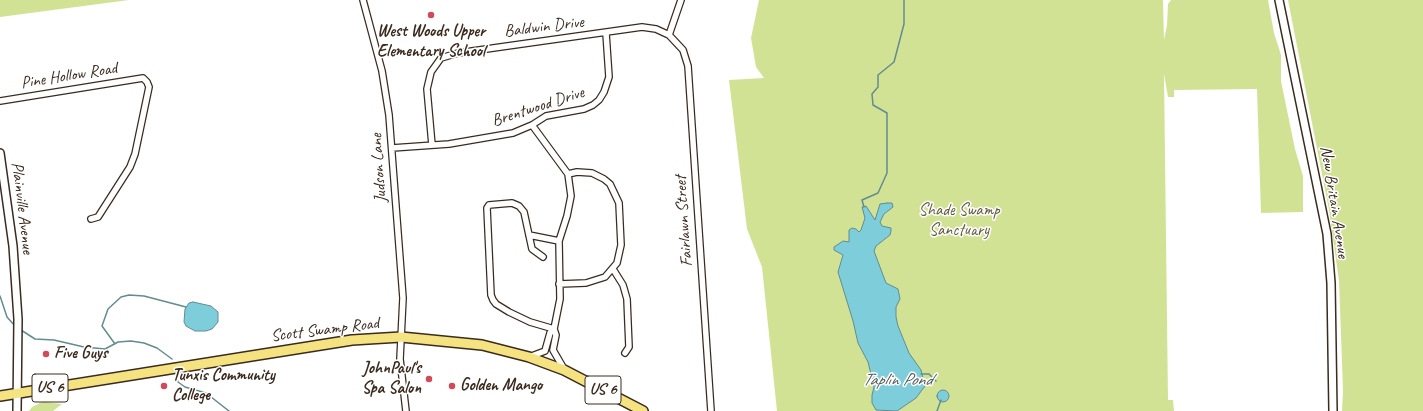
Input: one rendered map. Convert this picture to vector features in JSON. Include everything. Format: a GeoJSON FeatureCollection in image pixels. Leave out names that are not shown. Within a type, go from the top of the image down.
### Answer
{"type":"FeatureCollection","features":[{"type":"Feature","properties":{"kind":"highway","name":"Scott Swamp Road"},"geometry":{"type":"LineString","coordinates":[[0,396],[352,340],[401,337],[482,345],[529,357],[564,370],[643,411]]}},
{"type":"Feature","properties":{"kind":"street","name":"Judson Lane"},"geometry":{"type":"LineString","coordinates":[[363,0],[385,86],[392,148],[403,298],[403,324],[400,359],[406,411]]}},
{"type":"Feature","properties":{"kind":"street"},"geometry":{"type":"LineString","coordinates":[[669,35],[681,0]]}},
{"type":"Feature","properties":{"kind":"street","name":"New Britain Avenue"},"geometry":{"type":"LineString","coordinates":[[1279,0],[1327,234],[1331,283],[1333,411]]}},
{"type":"Feature","properties":{"kind":"street","name":"Baldwin Drive"},"geometry":{"type":"LineString","coordinates":[[432,145],[427,89],[430,72],[441,58],[458,53],[642,27],[656,29],[669,35]]}},
{"type":"Feature","properties":{"kind":"street","name":"Brentwood Drive"},"geometry":{"type":"LineString","coordinates":[[392,148],[465,142],[513,133],[532,125],[546,116],[584,109],[599,100],[604,92],[608,78],[606,33]]}},
{"type":"Feature","properties":{"kind":"street","name":"Fairlawn Street"},"geometry":{"type":"LineString","coordinates":[[669,35],[683,50],[688,66],[711,411]]}},
{"type":"Feature","properties":{"kind":"street","name":"Pine Hollow Road"},"geometry":{"type":"LineString","coordinates":[[0,101],[143,78],[147,82],[149,87],[135,154],[130,167],[98,217],[91,219]]}},
{"type":"Feature","properties":{"kind":"street"},"geometry":{"type":"LineString","coordinates":[[532,125],[568,174],[571,196],[567,216],[559,241],[560,300],[554,329],[556,335],[553,350],[564,370]]}},
{"type":"Feature","properties":{"kind":"street","name":"Plainville Avenue"},"geometry":{"type":"LineString","coordinates":[[0,153],[13,246],[18,319],[17,411]]}},
{"type":"Feature","properties":{"kind":"street"},"geometry":{"type":"LineString","coordinates":[[559,284],[593,282],[605,277],[613,269],[620,257],[621,245],[618,203],[614,190],[604,179],[592,173],[577,172],[568,174]]}},
{"type":"Feature","properties":{"kind":"street"},"geometry":{"type":"LineString","coordinates":[[542,257],[532,249],[524,212],[520,206],[512,203],[489,206],[487,208],[491,295],[496,304],[509,312],[530,322],[554,329]]}},
{"type":"Feature","properties":{"kind":"street"},"geometry":{"type":"LineString","coordinates":[[529,235],[559,241]]}},
{"type":"Feature","properties":{"kind":"street"},"geometry":{"type":"LineString","coordinates":[[613,269],[623,285],[627,300],[629,348],[625,353]]}},
{"type":"Feature","properties":{"kind":"street"},"geometry":{"type":"LineString","coordinates":[[529,357],[545,351],[550,333],[554,329]]}},
{"type":"Feature","properties":{"kind":"green space"},"geometry":{"type":"Polygon","coordinates":[[[0,0],[129,0],[0,17],[0,0]]]}},
{"type":"Feature","properties":{"kind":"green space","name":"Shade Swamp Sanctuary"},"geometry":{"type":"Polygon","coordinates":[[[759,0],[1163,0],[1164,40],[1167,25],[1168,4],[1171,0],[1268,0],[1274,33],[1281,55],[1281,81],[1295,149],[1303,176],[1303,212],[1261,213],[1257,89],[1174,90],[1174,97],[1168,97],[1164,74],[1168,400],[1173,400],[1174,411],[777,411],[762,267],[747,229],[729,80],[764,78],[756,67],[751,38],[759,0]]]}},
{"type":"Feature","properties":{"kind":"green space"},"geometry":{"type":"Polygon","coordinates":[[[1288,0],[1423,0],[1423,411],[1342,411],[1343,390],[1339,281],[1329,210],[1288,0]]]}},
{"type":"Feature","properties":{"kind":"green space"},"geometry":{"type":"Polygon","coordinates":[[[40,403],[62,404],[53,411],[29,411],[32,407],[40,403]]]}},
{"type":"Feature","properties":{"kind":"water","name":"Taplin Pond"},"geometry":{"type":"Polygon","coordinates":[[[892,203],[893,207],[884,214],[880,222],[882,226],[891,228],[890,235],[876,246],[874,251],[886,283],[898,289],[900,299],[896,307],[896,317],[898,326],[909,353],[921,370],[925,386],[916,398],[897,411],[876,410],[872,403],[874,387],[868,362],[858,343],[838,272],[843,255],[834,250],[834,247],[843,241],[849,242],[849,230],[852,228],[859,232],[861,230],[865,218],[862,207],[866,206],[875,220],[880,204],[892,203]]]}},
{"type":"Feature","properties":{"kind":"water"},"geometry":{"type":"Polygon","coordinates":[[[193,302],[211,306],[218,312],[218,322],[212,329],[206,331],[195,331],[186,326],[184,322],[185,309],[189,303],[193,302]]]}},
{"type":"Feature","properties":{"kind":"water"},"geometry":{"type":"Polygon","coordinates":[[[941,390],[945,390],[949,396],[945,402],[941,402],[937,398],[937,394],[941,390]]]}},
{"type":"Feature","properties":{"kind":"waterway"},"geometry":{"type":"LineString","coordinates":[[864,207],[862,200],[878,193],[887,173],[887,113],[873,105],[872,94],[878,87],[878,75],[894,62],[904,24],[904,0]]}},
{"type":"Feature","properties":{"kind":"waterway"},"geometry":{"type":"LineString","coordinates":[[115,344],[102,326],[108,309],[121,297],[129,295],[144,296],[186,307]]}},
{"type":"Feature","properties":{"kind":"waterway"},"geometry":{"type":"LineString","coordinates":[[0,296],[7,317],[15,326]]}},
{"type":"Feature","properties":{"kind":"waterway"},"geometry":{"type":"LineString","coordinates":[[21,330],[35,339],[54,340],[84,347],[105,349],[118,342],[131,341],[144,343],[157,348],[172,359]]}},
{"type":"Feature","properties":{"kind":"waterway"},"geometry":{"type":"LineString","coordinates":[[921,374],[929,374],[936,381]]}},
{"type":"Feature","properties":{"kind":"waterway"},"geometry":{"type":"LineString","coordinates":[[176,376],[178,382],[185,387],[206,393],[229,411]]}},
{"type":"Feature","properties":{"kind":"waterway"},"geometry":{"type":"LineString","coordinates":[[937,411],[941,400]]}},
{"type":"Feature","properties":{"kind":"place","name":"West Woods Upper Elementary School"},"geometry":{"type":"Point","coordinates":[431,15]}},
{"type":"Feature","properties":{"kind":"place","name":"Five Guys"},"geometry":{"type":"Point","coordinates":[46,354]}},
{"type":"Feature","properties":{"kind":"place","name":"JohnPaul's Spa Salon"},"geometry":{"type":"Point","coordinates":[429,379]}},
{"type":"Feature","properties":{"kind":"place","name":"Tunxis Community College"},"geometry":{"type":"Point","coordinates":[164,386]}},
{"type":"Feature","properties":{"kind":"place","name":"Golden Mango"},"geometry":{"type":"Point","coordinates":[452,386]}}]}
